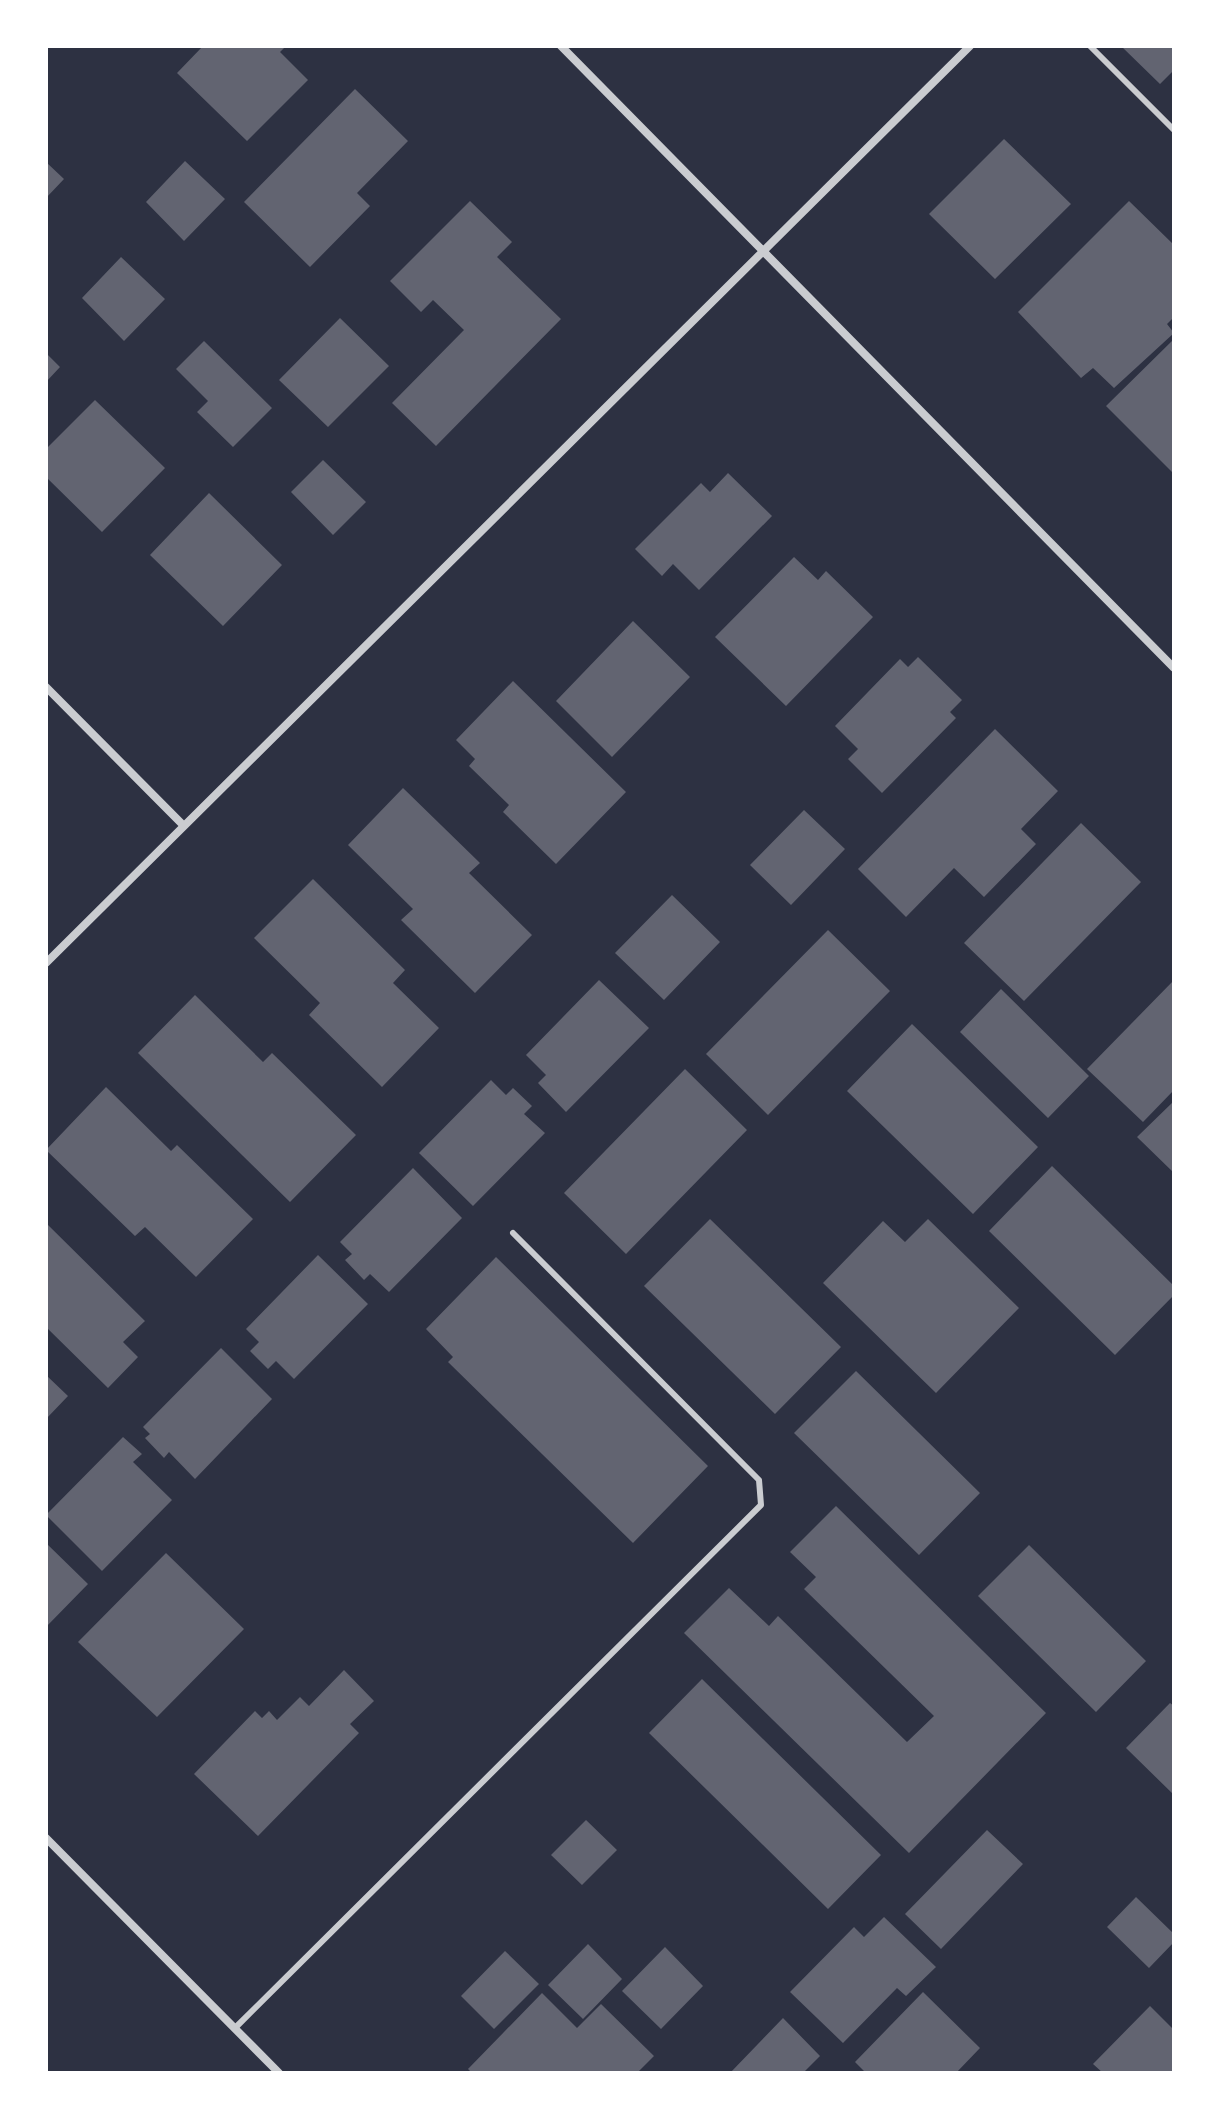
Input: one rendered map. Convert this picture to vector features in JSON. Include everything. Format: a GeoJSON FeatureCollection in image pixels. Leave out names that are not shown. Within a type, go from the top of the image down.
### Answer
{"type":"FeatureCollection","features":[{"type":"Feature","properties":{"kind":"street"},"geometry":{"type":"LineString","coordinates":[[561,46],[1174,668]]}},
{"type":"Feature","properties":{"kind":"street"},"geometry":{"type":"LineString","coordinates":[[46,963],[970,46]]}},
{"type":"Feature","properties":{"kind":"street"},"geometry":{"type":"LineString","coordinates":[[46,687],[184,826]]}},
{"type":"Feature","properties":{"kind":"street"},"geometry":{"type":"LineString","coordinates":[[46,1838],[279,2073]]}},
{"type":"Feature","properties":{"kind":"lane"},"geometry":{"type":"LineString","coordinates":[[1090,46],[1174,130]]}},
{"type":"Feature","properties":{"kind":"lane"},"geometry":{"type":"LineString","coordinates":[[235,2028],[761,1505],[759,1480],[513,1233]]}},
{"type":"Feature","properties":{"kind":"building"},"geometry":{"type":"Polygon","coordinates":[[[203,46],[286,46],[280,52],[308,80],[247,141],[177,73],[203,46]]]}},
{"type":"Feature","properties":{"kind":"building"},"geometry":{"type":"Polygon","coordinates":[[[1121,46],[1174,46],[1174,70],[1160,84],[1121,46]]]}},
{"type":"Feature","properties":{"kind":"building"},"geometry":{"type":"Polygon","coordinates":[[[355,89],[408,141],[357,193],[370,206],[310,267],[244,202],[355,89]]]}},
{"type":"Feature","properties":{"kind":"building"},"geometry":{"type":"Polygon","coordinates":[[[1004,139],[1071,204],[995,279],[929,214],[1004,139]]]}},
{"type":"Feature","properties":{"kind":"building"},"geometry":{"type":"Polygon","coordinates":[[[185,161],[225,199],[184,241],[146,202],[185,161]]]}},
{"type":"Feature","properties":{"kind":"building"},"geometry":{"type":"Polygon","coordinates":[[[46,162],[64,179],[46,198],[46,162]]]}},
{"type":"Feature","properties":{"kind":"building"},"geometry":{"type":"Polygon","coordinates":[[[470,201],[512,242],[497,257],[561,319],[436,446],[392,403],[464,330],[433,300],[421,312],[390,281],[470,201]]]}},
{"type":"Feature","properties":{"kind":"building"},"geometry":{"type":"Polygon","coordinates":[[[1129,201],[1174,245],[1174,317],[1167,324],[1174,333],[1114,388],[1093,368],[1081,378],[1018,312],[1129,201]]]}},
{"type":"Feature","properties":{"kind":"building"},"geometry":{"type":"Polygon","coordinates":[[[121,257],[165,299],[124,341],[82,298],[121,257]]]}},
{"type":"Feature","properties":{"kind":"building"},"geometry":{"type":"Polygon","coordinates":[[[340,318],[389,366],[328,427],[279,380],[340,318]]]}},
{"type":"Feature","properties":{"kind":"building"},"geometry":{"type":"Polygon","coordinates":[[[1174,339],[1174,474],[1106,406],[1174,339]]]}},
{"type":"Feature","properties":{"kind":"building"},"geometry":{"type":"Polygon","coordinates":[[[204,341],[272,408],[233,447],[197,412],[208,401],[176,369],[204,341]]]}},
{"type":"Feature","properties":{"kind":"building"},"geometry":{"type":"Polygon","coordinates":[[[46,353],[60,367],[46,382],[46,353]]]}},
{"type":"Feature","properties":{"kind":"building"},"geometry":{"type":"Polygon","coordinates":[[[95,400],[165,468],[102,532],[46,477],[46,449],[95,400]]]}},
{"type":"Feature","properties":{"kind":"building"},"geometry":{"type":"Polygon","coordinates":[[[323,460],[366,502],[333,535],[291,492],[323,460]]]}},
{"type":"Feature","properties":{"kind":"building"},"geometry":{"type":"Polygon","coordinates":[[[728,473],[772,516],[699,590],[673,564],[662,576],[635,549],[701,483],[710,492],[728,473]]]}},
{"type":"Feature","properties":{"kind":"building"},"geometry":{"type":"Polygon","coordinates":[[[209,493],[282,565],[223,626],[150,555],[209,493]]]}},
{"type":"Feature","properties":{"kind":"building"},"geometry":{"type":"Polygon","coordinates":[[[794,557],[818,580],[826,571],[873,617],[786,706],[715,637],[794,557]]]}},
{"type":"Feature","properties":{"kind":"building"},"geometry":{"type":"Polygon","coordinates":[[[633,621],[690,677],[612,757],[556,701],[633,621]]]}},
{"type":"Feature","properties":{"kind":"building"},"geometry":{"type":"Polygon","coordinates":[[[918,657],[962,700],[950,712],[956,718],[882,793],[848,759],[858,749],[835,726],[900,659],[908,667],[918,657]]]}},
{"type":"Feature","properties":{"kind":"building"},"geometry":{"type":"Polygon","coordinates":[[[513,681],[626,792],[556,864],[503,812],[509,805],[469,766],[475,759],[456,740],[513,681]]]}},
{"type":"Feature","properties":{"kind":"building"},"geometry":{"type":"Polygon","coordinates":[[[995,729],[1058,791],[1021,829],[1036,844],[984,897],[954,868],[906,917],[858,869],[995,729]]]}},
{"type":"Feature","properties":{"kind":"building"},"geometry":{"type":"Polygon","coordinates":[[[403,788],[480,863],[469,873],[532,935],[475,993],[401,920],[413,909],[348,845],[403,788]]]}},
{"type":"Feature","properties":{"kind":"building"},"geometry":{"type":"Polygon","coordinates":[[[804,810],[845,849],[791,905],[750,865],[804,810]]]}},
{"type":"Feature","properties":{"kind":"building"},"geometry":{"type":"Polygon","coordinates":[[[1081,823],[1141,882],[1024,1001],[964,943],[1081,823]]]}},
{"type":"Feature","properties":{"kind":"building"},"geometry":{"type":"Polygon","coordinates":[[[313,879],[405,970],[393,983],[439,1028],[382,1087],[309,1015],[320,1003],[254,938],[313,879]]]}},
{"type":"Feature","properties":{"kind":"building"},"geometry":{"type":"Polygon","coordinates":[[[672,895],[720,942],[664,1000],[615,953],[672,895]]]}},
{"type":"Feature","properties":{"kind":"building"},"geometry":{"type":"Polygon","coordinates":[[[828,930],[890,991],[768,1115],[706,1054],[828,930]]]}},
{"type":"Feature","properties":{"kind":"building"},"geometry":{"type":"Polygon","coordinates":[[[599,980],[649,1028],[566,1112],[538,1083],[546,1075],[526,1055],[599,980]]]}},
{"type":"Feature","properties":{"kind":"building"},"geometry":{"type":"Polygon","coordinates":[[[1174,980],[1174,1090],[1143,1122],[1087,1069],[1174,980]]]}},
{"type":"Feature","properties":{"kind":"building"},"geometry":{"type":"Polygon","coordinates":[[[1001,989],[1089,1076],[1048,1118],[960,1032],[1001,989]]]}},
{"type":"Feature","properties":{"kind":"building"},"geometry":{"type":"Polygon","coordinates":[[[195,995],[263,1062],[272,1053],[356,1135],[290,1202],[138,1053],[195,995]]]}},
{"type":"Feature","properties":{"kind":"building"},"geometry":{"type":"Polygon","coordinates":[[[912,1024],[1038,1147],[973,1214],[847,1091],[912,1024]]]}},
{"type":"Feature","properties":{"kind":"building"},"geometry":{"type":"Polygon","coordinates":[[[685,1069],[747,1130],[626,1254],[564,1193],[685,1069]]]}},
{"type":"Feature","properties":{"kind":"building"},"geometry":{"type":"Polygon","coordinates":[[[491,1080],[506,1095],[513,1088],[532,1106],[524,1114],[545,1133],[473,1206],[419,1153],[491,1080]]]}},
{"type":"Feature","properties":{"kind":"building"},"geometry":{"type":"Polygon","coordinates":[[[106,1087],[171,1151],[177,1145],[253,1219],[196,1277],[145,1227],[135,1236],[46,1150],[106,1087]]]}},
{"type":"Feature","properties":{"kind":"building"},"geometry":{"type":"Polygon","coordinates":[[[1174,1101],[1174,1173],[1137,1137],[1174,1101]]]}},
{"type":"Feature","properties":{"kind":"building"},"geometry":{"type":"Polygon","coordinates":[[[1052,1166],[1174,1286],[1174,1295],[1115,1355],[989,1231],[1052,1166]]]}},
{"type":"Feature","properties":{"kind":"building"},"geometry":{"type":"Polygon","coordinates":[[[413,1168],[462,1218],[389,1292],[370,1274],[364,1280],[345,1260],[352,1254],[340,1242],[413,1168]]]}},
{"type":"Feature","properties":{"kind":"building"},"geometry":{"type":"Polygon","coordinates":[[[710,1219],[841,1347],[775,1414],[644,1286],[710,1219]]]}},
{"type":"Feature","properties":{"kind":"building"},"geometry":{"type":"Polygon","coordinates":[[[928,1219],[1019,1308],[936,1393],[823,1283],[883,1221],[905,1242],[928,1219]]]}},
{"type":"Feature","properties":{"kind":"building"},"geometry":{"type":"Polygon","coordinates":[[[46,1223],[145,1321],[123,1342],[138,1357],[108,1388],[46,1327],[46,1223]]]}},
{"type":"Feature","properties":{"kind":"building"},"geometry":{"type":"Polygon","coordinates":[[[318,1255],[368,1304],[294,1379],[276,1361],[268,1369],[250,1351],[259,1342],[246,1329],[318,1255]]]}},
{"type":"Feature","properties":{"kind":"building"},"geometry":{"type":"Polygon","coordinates":[[[496,1257],[708,1466],[633,1543],[448,1362],[453,1357],[426,1329],[496,1257]]]}},
{"type":"Feature","properties":{"kind":"building"},"geometry":{"type":"Polygon","coordinates":[[[221,1348],[272,1399],[195,1479],[169,1452],[164,1458],[145,1438],[150,1434],[143,1427],[221,1348]]]}},
{"type":"Feature","properties":{"kind":"building"},"geometry":{"type":"Polygon","coordinates":[[[856,1371],[980,1493],[919,1555],[794,1433],[856,1371]]]}},
{"type":"Feature","properties":{"kind":"building"},"geometry":{"type":"Polygon","coordinates":[[[46,1375],[68,1396],[46,1419],[46,1375]]]}},
{"type":"Feature","properties":{"kind":"building"},"geometry":{"type":"Polygon","coordinates":[[[123,1437],[142,1454],[133,1462],[172,1500],[102,1571],[46,1515],[123,1437]]]}},
{"type":"Feature","properties":{"kind":"building"},"geometry":{"type":"Polygon","coordinates":[[[836,1506],[1046,1713],[909,1853],[684,1633],[729,1588],[769,1626],[778,1616],[907,1742],[934,1716],[804,1589],[816,1577],[790,1552],[836,1506]]]}},
{"type":"Feature","properties":{"kind":"building"},"geometry":{"type":"Polygon","coordinates":[[[46,1543],[88,1584],[46,1627],[46,1543]]]}},
{"type":"Feature","properties":{"kind":"building"},"geometry":{"type":"Polygon","coordinates":[[[1029,1545],[1146,1661],[1096,1712],[978,1596],[1029,1545]]]}},
{"type":"Feature","properties":{"kind":"building"},"geometry":{"type":"Polygon","coordinates":[[[166,1553],[244,1629],[157,1717],[78,1642],[166,1553]]]}},
{"type":"Feature","properties":{"kind":"building"},"geometry":{"type":"Polygon","coordinates":[[[344,1670],[374,1701],[350,1724],[359,1733],[258,1836],[194,1774],[255,1711],[262,1718],[269,1711],[277,1720],[300,1697],[309,1706],[344,1670]]]}},
{"type":"Feature","properties":{"kind":"building"},"geometry":{"type":"Polygon","coordinates":[[[702,1679],[881,1855],[828,1909],[649,1733],[702,1679]]]}},
{"type":"Feature","properties":{"kind":"building"},"geometry":{"type":"Polygon","coordinates":[[[1170,1703],[1174,1706],[1174,1795],[1126,1748],[1170,1703]]]}},
{"type":"Feature","properties":{"kind":"building"},"geometry":{"type":"Polygon","coordinates":[[[586,1820],[617,1850],[582,1885],[551,1855],[586,1820]]]}},
{"type":"Feature","properties":{"kind":"building"},"geometry":{"type":"Polygon","coordinates":[[[987,1830],[1023,1864],[941,1949],[905,1914],[987,1830]]]}},
{"type":"Feature","properties":{"kind":"building"},"geometry":{"type":"Polygon","coordinates":[[[1136,1897],[1174,1934],[1174,1942],[1149,1968],[1107,1927],[1136,1897]]]}},
{"type":"Feature","properties":{"kind":"building"},"geometry":{"type":"Polygon","coordinates":[[[884,1917],[936,1967],[906,1996],[897,1988],[843,2043],[790,1992],[854,1927],[864,1937],[884,1917]]]}},
{"type":"Feature","properties":{"kind":"building"},"geometry":{"type":"Polygon","coordinates":[[[588,1944],[622,1979],[583,2019],[548,1985],[588,1944]]]}},
{"type":"Feature","properties":{"kind":"building"},"geometry":{"type":"Polygon","coordinates":[[[665,1947],[703,1986],[661,2029],[622,1991],[665,1947]]]}},
{"type":"Feature","properties":{"kind":"building"},"geometry":{"type":"Polygon","coordinates":[[[505,1951],[539,1984],[494,2029],[461,1996],[505,1951]]]}},
{"type":"Feature","properties":{"kind":"building"},"geometry":{"type":"Polygon","coordinates":[[[923,1992],[980,2048],[956,2073],[866,2073],[855,2062],[923,1992]]]}},
{"type":"Feature","properties":{"kind":"building"},"geometry":{"type":"Polygon","coordinates":[[[542,1993],[577,2028],[601,2004],[654,2056],[637,2073],[472,2073],[468,2069],[542,1993]]]}},
{"type":"Feature","properties":{"kind":"building"},"geometry":{"type":"Polygon","coordinates":[[[1150,2006],[1174,2030],[1174,2073],[1103,2073],[1093,2064],[1150,2006]]]}},
{"type":"Feature","properties":{"kind":"building"},"geometry":{"type":"Polygon","coordinates":[[[783,2018],[820,2056],[803,2073],[730,2073],[783,2018]]]}}]}
